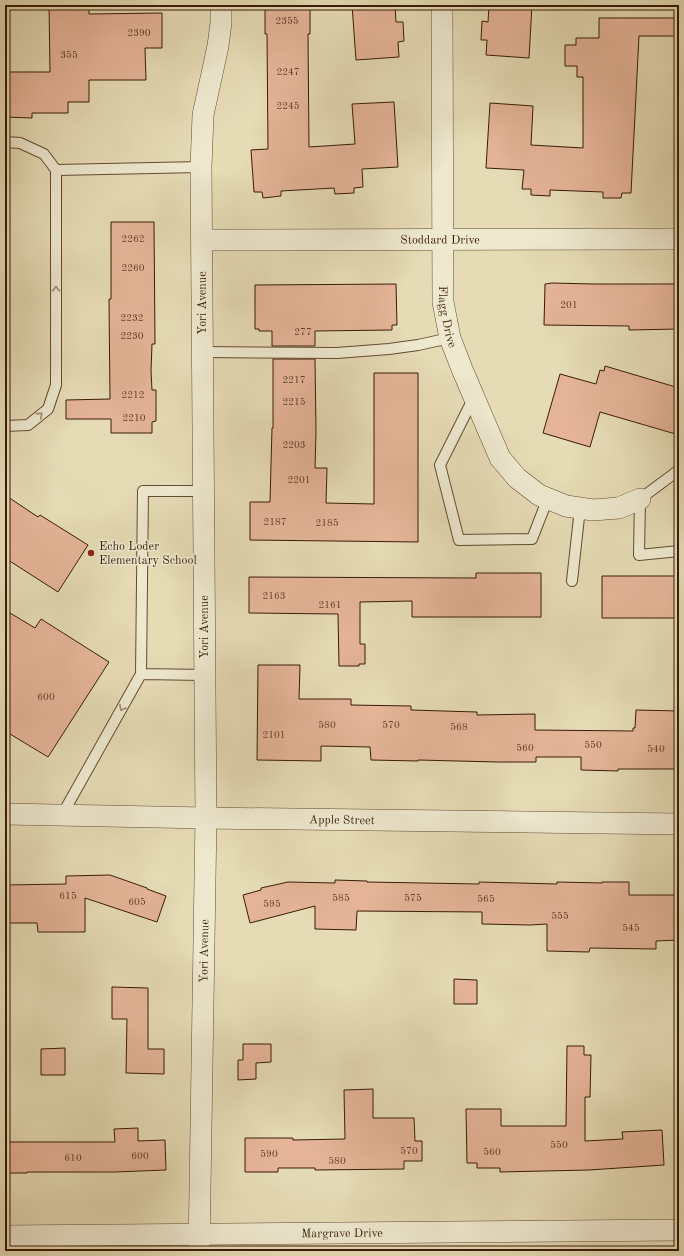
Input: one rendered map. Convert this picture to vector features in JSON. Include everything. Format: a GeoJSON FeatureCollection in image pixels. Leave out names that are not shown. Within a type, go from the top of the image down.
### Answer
{"type":"FeatureCollection","features":[{"type":"Feature","properties":{"kind":"street","name":"Yori Avenue"},"geometry":{"type":"LineString","coordinates":[[199,1243],[206,818],[201,167],[203,115],[218,46],[221,23],[221,5]]}},
{"type":"Feature","properties":{"kind":"street","name":"Flagg Drive"},"geometry":{"type":"LineString","coordinates":[[442,5],[443,302],[450,338],[500,458],[517,478],[539,495],[566,506],[594,510],[619,508],[640,499]]}},
{"type":"Feature","properties":{"kind":"street","name":"Stoddard Drive"},"geometry":{"type":"LineString","coordinates":[[202,240],[679,239]]}},
{"type":"Feature","properties":{"kind":"street","name":"Apple Street"},"geometry":{"type":"LineString","coordinates":[[5,814],[679,824]]}},
{"type":"Feature","properties":{"kind":"street","name":"Margrave Drive"},"geometry":{"type":"LineString","coordinates":[[5,1236],[199,1243],[679,1230]]}},
{"type":"Feature","properties":{"kind":"lane"},"geometry":{"type":"LineString","coordinates":[[5,142],[20,143],[44,154],[56,170],[56,385],[48,409],[28,425],[5,426]]}},
{"type":"Feature","properties":{"kind":"lane"},"geometry":{"type":"LineString","coordinates":[[56,170],[201,167]]}},
{"type":"Feature","properties":{"kind":"lane"},"geometry":{"type":"LineString","coordinates":[[202,352],[337,353],[389,349],[418,345],[450,338]]}},
{"type":"Feature","properties":{"kind":"lane"},"geometry":{"type":"LineString","coordinates":[[474,397],[440,465],[460,540],[532,539],[548,498]]}},
{"type":"Feature","properties":{"kind":"lane"},"geometry":{"type":"LineString","coordinates":[[679,470],[640,499],[639,555],[679,551]]}},
{"type":"Feature","properties":{"kind":"lane"},"geometry":{"type":"LineString","coordinates":[[62,815],[141,674],[143,491],[204,491]]}},
{"type":"Feature","properties":{"kind":"lane"},"geometry":{"type":"LineString","coordinates":[[572,581],[580,508]]}},
{"type":"Feature","properties":{"kind":"lane"},"geometry":{"type":"LineString","coordinates":[[141,674],[204,675]]}},
{"type":"Feature","properties":{"kind":"building"},"geometry":{"type":"Polygon","coordinates":[[[49,5],[89,5],[89,14],[162,13],[162,48],[145,48],[146,80],[89,80],[89,102],[68,102],[68,113],[32,113],[32,118],[5,117],[5,72],[50,72],[49,5]]]}},
{"type":"Feature","properties":{"kind":"building"},"geometry":{"type":"Polygon","coordinates":[[[265,5],[310,5],[310,34],[308,34],[309,147],[355,144],[352,104],[394,102],[398,167],[362,169],[363,187],[354,188],[354,193],[335,194],[334,188],[281,191],[281,196],[263,198],[262,192],[254,192],[251,150],[268,149],[267,34],[265,34],[265,5]]]}},
{"type":"Feature","properties":{"kind":"building"},"geometry":{"type":"Polygon","coordinates":[[[352,5],[395,5],[396,22],[403,22],[404,41],[398,42],[399,57],[356,60],[352,5]]]}},
{"type":"Feature","properties":{"kind":"building"},"geometry":{"type":"Polygon","coordinates":[[[489,5],[532,5],[529,58],[486,55],[487,40],[481,40],[482,21],[488,22],[489,5]]]}},
{"type":"Feature","properties":{"kind":"building"},"geometry":{"type":"Polygon","coordinates":[[[599,18],[679,18],[679,36],[639,36],[631,193],[622,193],[621,198],[603,198],[603,192],[550,190],[550,196],[531,195],[531,189],[522,189],[524,170],[486,168],[490,103],[533,106],[531,145],[583,148],[583,77],[577,77],[577,66],[565,66],[565,45],[576,45],[576,38],[599,38],[599,18]]]}},
{"type":"Feature","properties":{"kind":"building"},"geometry":{"type":"Polygon","coordinates":[[[111,222],[154,222],[155,344],[152,344],[151,371],[152,390],[156,390],[156,421],[152,422],[152,433],[111,433],[111,419],[66,419],[66,400],[110,399],[109,299],[111,299],[111,222]]]}},
{"type":"Feature","properties":{"kind":"building"},"geometry":{"type":"Polygon","coordinates":[[[396,284],[397,325],[392,325],[392,330],[315,331],[315,346],[272,346],[272,331],[259,331],[259,329],[255,329],[255,285],[396,284]]]}},
{"type":"Feature","properties":{"kind":"building"},"geometry":{"type":"Polygon","coordinates":[[[545,284],[679,284],[679,329],[629,330],[629,326],[544,325],[545,284]]]}},
{"type":"Feature","properties":{"kind":"building"},"geometry":{"type":"Polygon","coordinates":[[[273,359],[315,359],[315,468],[327,468],[326,503],[374,504],[374,373],[418,373],[418,542],[250,540],[250,502],[270,502],[273,428],[273,359]]]}},
{"type":"Feature","properties":{"kind":"building"},"geometry":{"type":"Polygon","coordinates":[[[605,366],[679,388],[679,435],[600,412],[590,447],[543,433],[560,374],[596,384],[600,370],[604,371],[605,366]]]}},
{"type":"Feature","properties":{"kind":"building"},"geometry":{"type":"Polygon","coordinates":[[[5,495],[38,517],[40,515],[88,545],[58,592],[5,558],[5,495]]]}},
{"type":"Feature","properties":{"kind":"building"},"geometry":{"type":"Polygon","coordinates":[[[476,573],[541,573],[541,617],[412,617],[412,601],[360,602],[360,644],[365,644],[365,664],[359,664],[359,666],[339,666],[338,614],[249,613],[249,577],[476,578],[476,573]]]}},
{"type":"Feature","properties":{"kind":"building"},"geometry":{"type":"Polygon","coordinates":[[[602,576],[679,576],[679,618],[602,618],[602,576]]]}},
{"type":"Feature","properties":{"kind":"building"},"geometry":{"type":"Polygon","coordinates":[[[5,610],[35,628],[41,619],[109,662],[48,757],[5,731],[5,610]]]}},
{"type":"Feature","properties":{"kind":"building"},"geometry":{"type":"Polygon","coordinates":[[[258,665],[300,665],[299,699],[351,699],[351,705],[411,706],[411,710],[477,712],[477,715],[535,714],[535,730],[633,731],[633,728],[635,728],[636,710],[679,711],[679,769],[618,769],[618,771],[581,770],[581,757],[536,757],[536,762],[371,760],[370,747],[321,746],[321,761],[257,760],[258,665]]]}},
{"type":"Feature","properties":{"kind":"building"},"geometry":{"type":"Polygon","coordinates":[[[110,875],[166,896],[157,922],[85,898],[85,932],[38,932],[37,923],[7,923],[5,885],[66,884],[66,876],[110,875]]]}},
{"type":"Feature","properties":{"kind":"building"},"geometry":{"type":"Polygon","coordinates":[[[335,880],[479,884],[479,882],[557,884],[557,882],[629,882],[629,895],[679,895],[679,940],[656,941],[656,949],[590,948],[589,952],[547,951],[547,924],[482,924],[482,912],[357,911],[356,930],[315,929],[315,906],[250,923],[243,895],[261,890],[261,888],[288,882],[335,883],[335,880]]]}},
{"type":"Feature","properties":{"kind":"building"},"geometry":{"type":"Polygon","coordinates":[[[454,979],[477,980],[477,1004],[454,1004],[454,979]]]}},
{"type":"Feature","properties":{"kind":"building"},"geometry":{"type":"Polygon","coordinates":[[[112,987],[148,988],[148,1049],[164,1049],[164,1074],[126,1073],[127,1019],[112,1019],[112,987]]]}},
{"type":"Feature","properties":{"kind":"building"},"geometry":{"type":"Polygon","coordinates":[[[243,1044],[271,1044],[271,1062],[256,1063],[256,1079],[238,1080],[238,1060],[243,1060],[243,1044]]]}},
{"type":"Feature","properties":{"kind":"building"},"geometry":{"type":"Polygon","coordinates":[[[567,1046],[584,1046],[584,1055],[591,1055],[590,1097],[585,1097],[585,1141],[623,1139],[622,1132],[662,1130],[664,1165],[589,1170],[500,1172],[500,1168],[477,1168],[477,1163],[467,1163],[466,1109],[501,1109],[501,1126],[566,1126],[567,1046]]]}},
{"type":"Feature","properties":{"kind":"building"},"geometry":{"type":"Polygon","coordinates":[[[65,1048],[65,1075],[41,1075],[41,1049],[65,1048]]]}},
{"type":"Feature","properties":{"kind":"building"},"geometry":{"type":"Polygon","coordinates":[[[373,1089],[373,1118],[414,1118],[415,1141],[422,1141],[422,1161],[404,1161],[404,1169],[315,1170],[315,1168],[278,1168],[278,1172],[245,1172],[245,1138],[293,1138],[293,1140],[345,1139],[344,1090],[373,1089]]]}},
{"type":"Feature","properties":{"kind":"building"},"geometry":{"type":"Polygon","coordinates":[[[138,1128],[138,1141],[165,1140],[166,1170],[5,1173],[5,1142],[115,1142],[114,1129],[138,1128]]]}},
{"type":"Feature","properties":{"kind":"place","name":"Echo Loder Elementary School"},"geometry":{"type":"Point","coordinates":[91,553]}}]}
